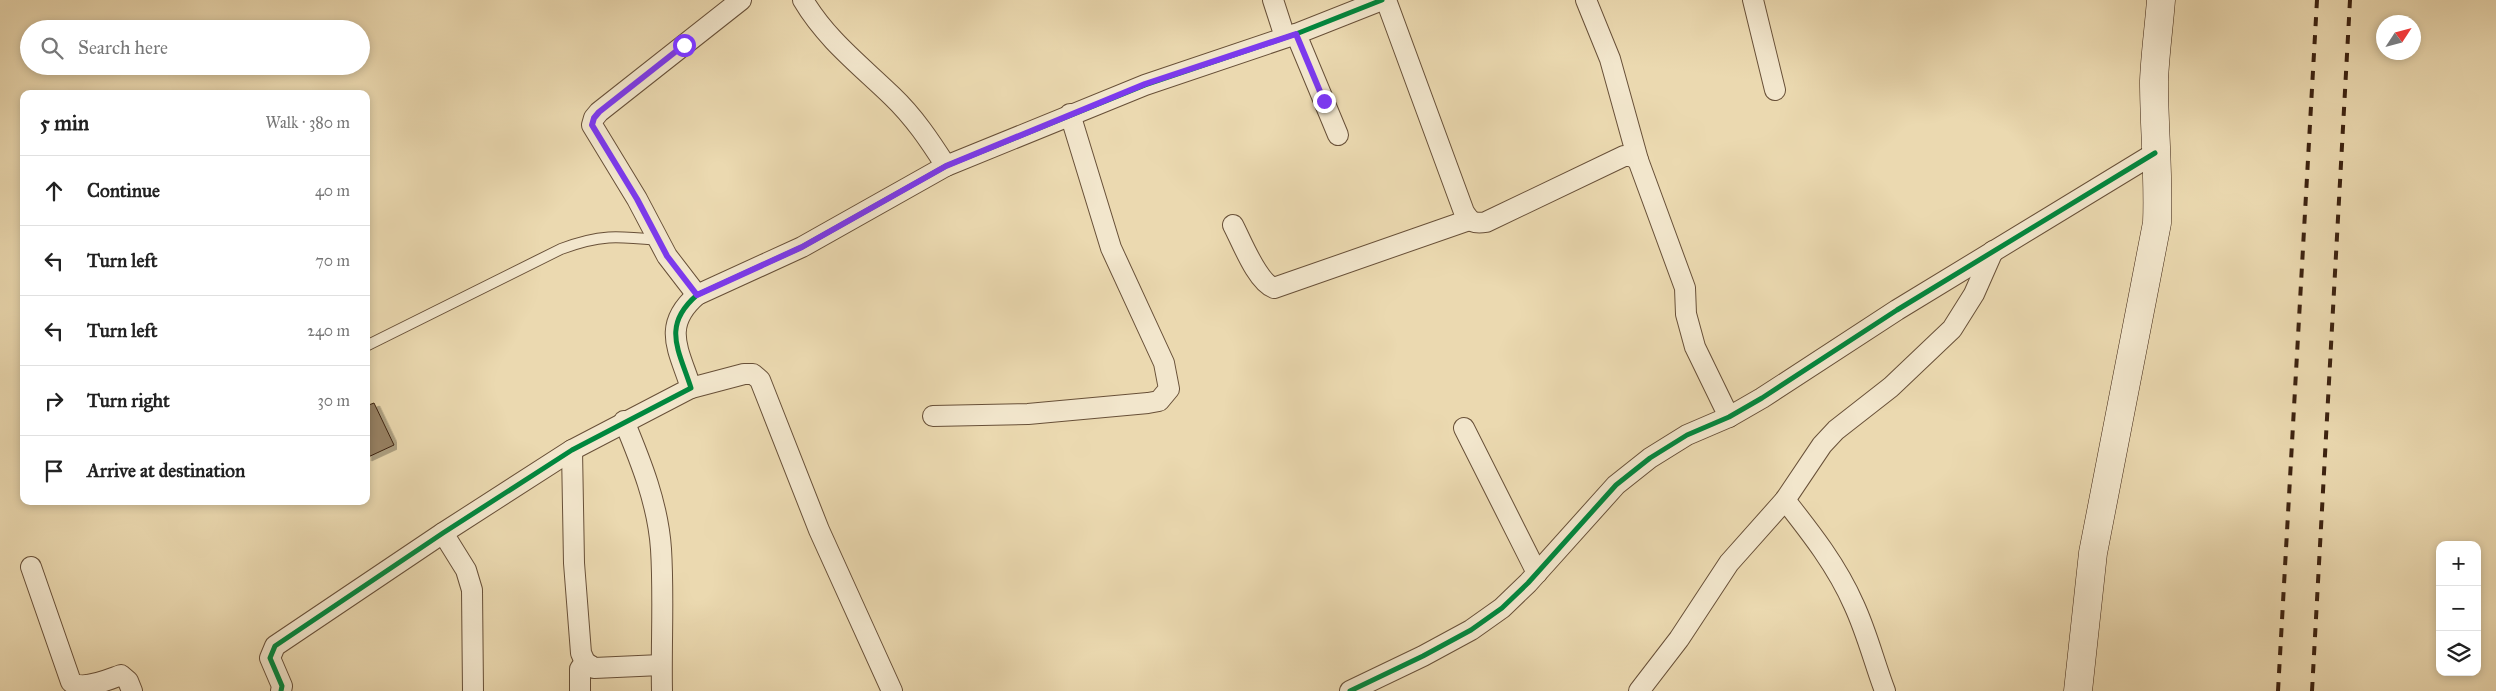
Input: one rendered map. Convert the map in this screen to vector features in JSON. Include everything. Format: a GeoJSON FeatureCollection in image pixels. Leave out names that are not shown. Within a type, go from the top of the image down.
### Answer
{"type":"FeatureCollection","features":[{"type":"Feature","properties":{"kind":"main road"},"geometry":{"type":"LineString","coordinates":[[2078,691],[2092,553],[2157,223],[2158,185],[2155,153],[2154,78],[2161,0]]}},
{"type":"Feature","properties":{"kind":"street"},"geometry":{"type":"LineString","coordinates":[[697,295],[667,256],[637,199],[592,125],[594,118],[741,0]]}},
{"type":"Feature","properties":{"kind":"street"},"geometry":{"type":"LineString","coordinates":[[803,0],[841,50],[892,96],[917,123],[946,166]]}},
{"type":"Feature","properties":{"kind":"street"},"geometry":{"type":"LineString","coordinates":[[1273,0],[1338,135]]}},
{"type":"Feature","properties":{"kind":"street"},"geometry":{"type":"LineString","coordinates":[[691,388],[675,341],[675,328],[685,305],[697,295],[802,247],[946,166],[1145,84],[1290,36],[1382,0]]}},
{"type":"Feature","properties":{"kind":"street"},"geometry":{"type":"LineString","coordinates":[[1386,0],[1464,212],[1469,220],[1475,223],[1486,222],[1624,156],[1631,156],[1638,160]]}},
{"type":"Feature","properties":{"kind":"street"},"geometry":{"type":"LineString","coordinates":[[1586,0],[1610,59],[1638,160],[1685,288],[1686,314],[1695,347],[1729,417]]}},
{"type":"Feature","properties":{"kind":"street"},"geometry":{"type":"LineString","coordinates":[[1753,0],[1775,90]]}},
{"type":"Feature","properties":{"kind":"street"},"geometry":{"type":"LineString","coordinates":[[933,416],[1028,414],[1148,403],[1159,401],[1169,389],[1164,363],[1111,248],[1070,114]]}},
{"type":"Feature","properties":{"kind":"street"},"geometry":{"type":"LineString","coordinates":[[1350,691],[1423,656],[1471,630],[1502,608],[1537,573],[1616,485],[1650,458],[1687,435],[1729,417],[2155,153]]}},
{"type":"Feature","properties":{"kind":"street"},"geometry":{"type":"LineString","coordinates":[[1233,225],[1260,278],[1266,286],[1274,288],[1469,220]]}},
{"type":"Feature","properties":{"kind":"street"},"geometry":{"type":"LineString","coordinates":[[1639,691],[1679,639],[1729,563],[1785,500],[1822,445],[1836,430],[1891,387],[1952,329],[1974,294],[1993,252]]}},
{"type":"Feature","properties":{"kind":"street"},"geometry":{"type":"LineString","coordinates":[[281,691],[282,686],[270,658],[275,646],[443,533],[572,450],[624,421],[691,388],[744,374],[753,374],[760,380],[819,530],[892,691]]}},
{"type":"Feature","properties":{"kind":"street"},"geometry":{"type":"LineString","coordinates":[[624,421],[642,465],[652,498],[661,548],[662,691]]}},
{"type":"Feature","properties":{"kind":"street"},"geometry":{"type":"LineString","coordinates":[[1464,428],[1537,573]]}},
{"type":"Feature","properties":{"kind":"street"},"geometry":{"type":"LineString","coordinates":[[572,450],[576,602],[581,653],[584,662],[594,668],[662,665]]}},
{"type":"Feature","properties":{"kind":"street"},"geometry":{"type":"LineString","coordinates":[[1785,500],[1829,558],[1841,578],[1869,640],[1885,691]]}},
{"type":"Feature","properties":{"kind":"street"},"geometry":{"type":"LineString","coordinates":[[443,533],[466,570],[472,590],[473,691]]}},
{"type":"Feature","properties":{"kind":"street"},"geometry":{"type":"LineString","coordinates":[[31,566],[72,682],[76,687],[83,688],[121,675],[128,681],[132,691]]}},
{"type":"Feature","properties":{"kind":"street"},"geometry":{"type":"LineString","coordinates":[[580,691],[580,669],[584,662]]}},
{"type":"Feature","properties":{"kind":"lane"},"geometry":{"type":"LineString","coordinates":[[370,344],[561,249],[588,239],[620,236],[659,240]]}},
{"type":"Feature","properties":{"kind":"building"},"geometry":{"type":"Polygon","coordinates":[[[374,403],[394,445],[370,456],[370,404],[374,403]]]}},
{"type":"Feature","properties":{"kind":"railway"},"geometry":{"type":"LineString","coordinates":[[2278,691],[2317,0]]}},
{"type":"Feature","properties":{"kind":"railway"},"geometry":{"type":"LineString","coordinates":[[2312,691],[2350,0]]}},
{"type":"Feature","properties":{"kind":"cycle path"},"geometry":{"type":"LineString","coordinates":[[281,691],[282,686],[270,658],[275,646],[443,533],[572,450],[691,388],[678,350],[676,328],[679,317],[686,306],[697,295],[802,247],[946,166],[1145,85],[1296,34],[1382,0]]}},
{"type":"Feature","properties":{"kind":"cycle path"},"geometry":{"type":"LineString","coordinates":[[1350,691],[1423,656],[1471,630],[1502,608],[1528,583],[1616,485],[1650,458],[1687,435],[1729,417],[1762,398],[1897,310],[2155,153]]}},
{"type":"Feature","properties":{"kind":"route"},"geometry":{"type":"LineString","coordinates":[[684,45],[599,112],[594,118],[592,125],[621,171],[667,256],[697,295],[802,247],[946,166],[1145,84],[1296,34],[1324,101]]}}]}
